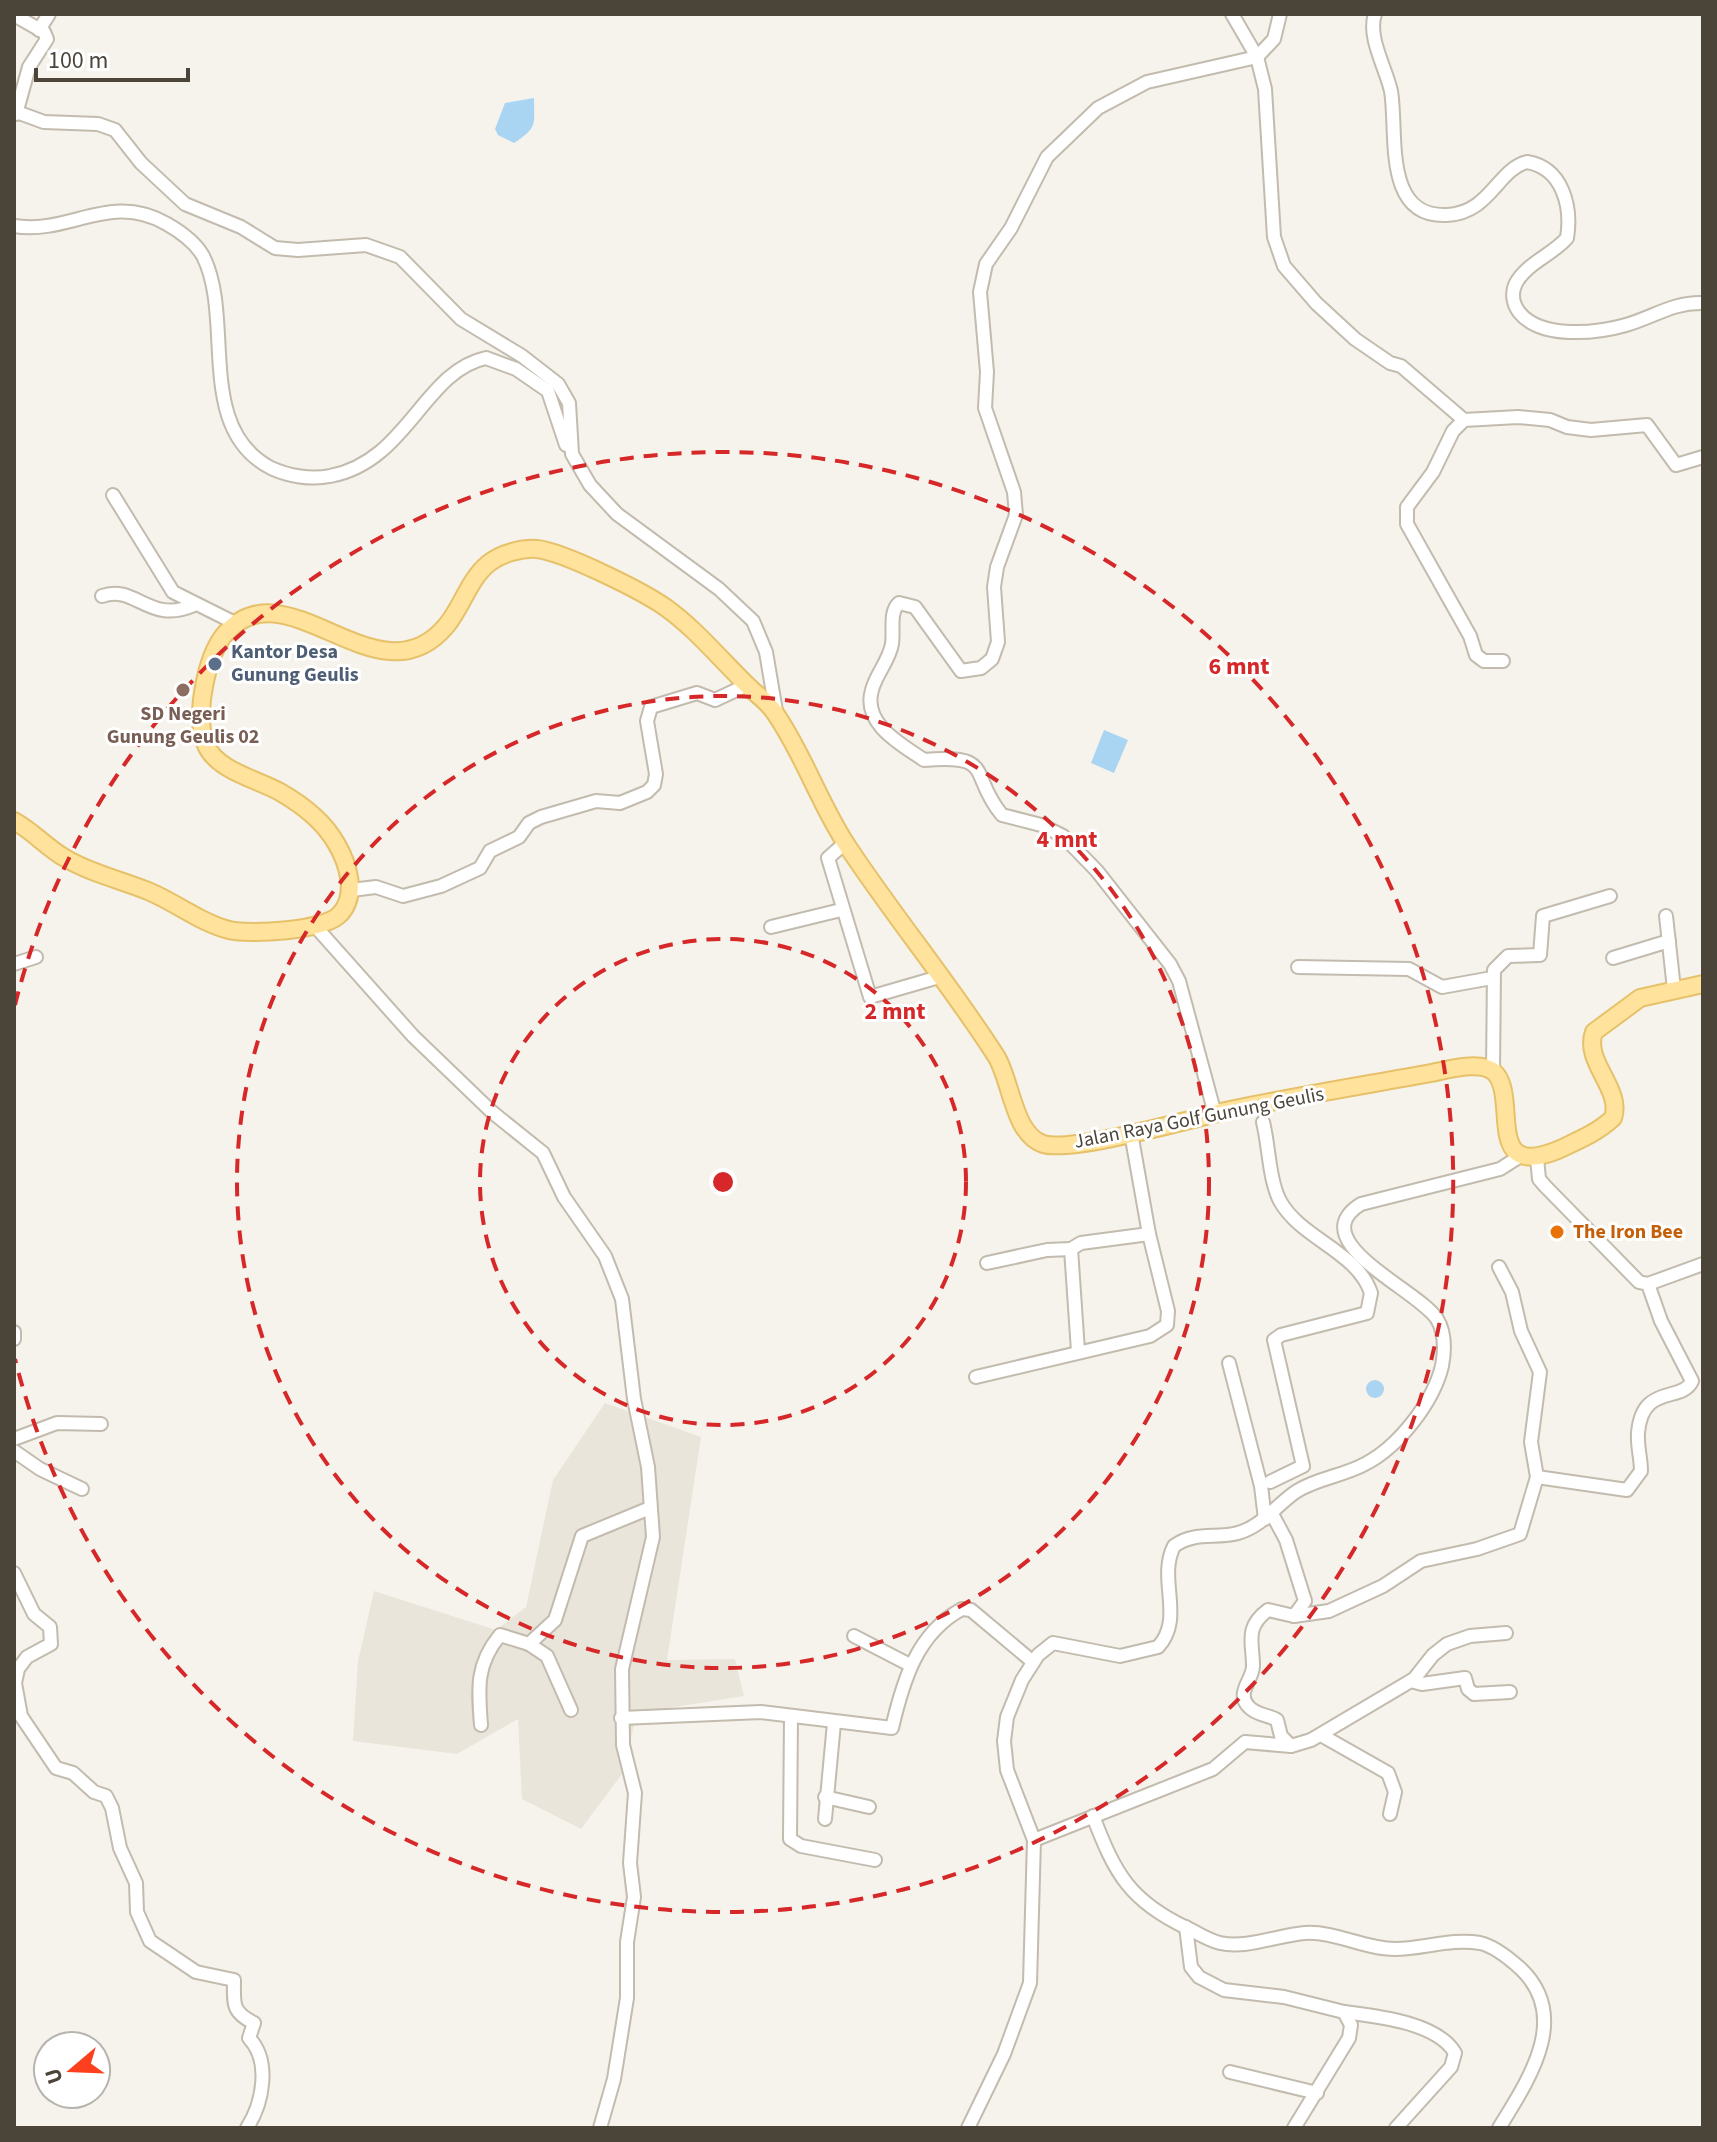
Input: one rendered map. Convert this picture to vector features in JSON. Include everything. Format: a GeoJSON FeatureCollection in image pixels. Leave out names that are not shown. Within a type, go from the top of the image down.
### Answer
{"type":"FeatureCollection","features":[{"type":"Feature","properties":{"kind":"main road","name":"Jalan Raya Golf Gunung Geulis"},"geometry":{"type":"LineString","coordinates":[[237,624],[260,615],[282,615],[318,626],[368,649],[407,650],[444,629],[469,589],[493,560],[515,551],[537,549],[557,554],[663,606],[700,637],[776,714],[845,843],[999,1060],[1020,1117],[1034,1139],[1049,1145],[1131,1133],[1215,1114],[1462,1068],[1493,1071]]}},
{"type":"Feature","properties":{"kind":"main road"},"geometry":{"type":"LineString","coordinates":[[14,821],[73,862],[157,895],[226,929],[274,930],[315,926],[337,917],[351,890],[340,849],[320,823],[282,793],[222,763],[205,744],[202,725],[207,667],[220,641],[237,624]]}},
{"type":"Feature","properties":{"kind":"main road"},"geometry":{"type":"LineString","coordinates":[[1493,1071],[1498,1079],[1510,1139],[1530,1157],[1591,1134],[1613,1118],[1614,1102],[1593,1050],[1594,1032],[1640,998],[1703,984]]}},
{"type":"Feature","properties":{"kind":"street"},"geometry":{"type":"LineString","coordinates":[[39,30],[49,14]]}},
{"type":"Feature","properties":{"kind":"street"},"geometry":{"type":"LineString","coordinates":[[1232,14],[1257,57],[1265,89],[1274,237],[1284,266],[1316,303],[1355,339],[1390,363],[1401,366],[1464,420]]}},
{"type":"Feature","properties":{"kind":"street"},"geometry":{"type":"LineString","coordinates":[[1215,1114],[1176,973],[1097,871],[1055,831],[1002,815],[979,769],[972,762],[956,757],[924,760],[874,719],[870,705],[872,690],[891,650],[893,612],[899,603],[915,607],[961,671],[981,668],[996,650],[999,628],[994,587],[997,567],[1016,515],[1014,492],[985,408],[987,372],[980,292],[986,264],[1020,212],[1033,180],[1061,142],[1115,96],[1162,78],[1257,57],[1274,39],[1280,14]]}},
{"type":"Feature","properties":{"kind":"street"},"geometry":{"type":"LineString","coordinates":[[1375,14],[1373,30],[1391,96],[1397,172],[1402,188],[1413,204],[1433,215],[1459,213],[1482,202],[1515,167],[1527,162],[1546,171],[1564,190],[1570,217],[1567,238],[1524,272],[1514,286],[1514,302],[1525,318],[1545,327],[1584,331],[1623,326],[1680,304],[1703,303]]}},
{"type":"Feature","properties":{"kind":"street"},"geometry":{"type":"LineString","coordinates":[[14,15],[39,30],[47,39],[29,67],[15,112],[44,122],[98,124],[115,130],[141,163],[185,204],[241,227],[275,248],[298,250],[366,245],[393,252],[461,319],[522,356],[558,384],[569,403],[572,454]]}},
{"type":"Feature","properties":{"kind":"street"},"geometry":{"type":"LineString","coordinates":[[14,226],[33,226],[108,210],[131,210],[166,223],[189,238],[201,253],[213,287],[227,407],[252,454],[279,472],[322,477],[364,464],[395,440],[443,385],[470,364],[486,358],[516,369],[548,391],[560,435],[590,485],[617,514],[719,589],[753,621],[766,652],[776,714]]}},
{"type":"Feature","properties":{"kind":"street"},"geometry":{"type":"LineString","coordinates":[[1503,661],[1484,661],[1476,655],[1470,636],[1407,524],[1407,507],[1433,472],[1453,431],[1464,420],[1518,417],[1550,420],[1567,427],[1591,430],[1647,425],[1676,465],[1703,457]]}},
{"type":"Feature","properties":{"kind":"street"},"geometry":{"type":"LineString","coordinates":[[113,495],[173,592],[237,624]]}},
{"type":"Feature","properties":{"kind":"street"},"geometry":{"type":"LineString","coordinates":[[102,596],[121,592],[153,610],[178,612],[194,605]]}},
{"type":"Feature","properties":{"kind":"street"},"geometry":{"type":"LineString","coordinates":[[351,890],[376,887],[403,896],[441,886],[480,868],[490,851],[519,837],[529,823],[541,817],[559,809],[596,801],[620,803],[647,792],[654,785],[656,774],[647,721],[651,707],[697,693],[715,700],[747,685]]}},
{"type":"Feature","properties":{"kind":"street"},"geometry":{"type":"LineString","coordinates":[[845,843],[828,858],[841,910],[870,997],[939,977]]}},
{"type":"Feature","properties":{"kind":"street"},"geometry":{"type":"LineString","coordinates":[[1493,1071],[1492,978],[1500,960],[1508,956],[1540,955],[1543,916],[1582,908],[1610,896]]}},
{"type":"Feature","properties":{"kind":"street"},"geometry":{"type":"LineString","coordinates":[[771,927],[841,910]]}},
{"type":"Feature","properties":{"kind":"street"},"geometry":{"type":"LineString","coordinates":[[1666,916],[1674,989]]}},
{"type":"Feature","properties":{"kind":"street"},"geometry":{"type":"LineString","coordinates":[[315,926],[413,1036],[492,1112],[538,1147],[551,1163],[552,1176],[564,1197],[605,1256],[625,1314],[634,1399],[649,1478],[653,1537],[624,1657],[621,1718],[635,1793],[630,1863],[634,1897],[627,1942],[627,1998],[617,2064],[600,2128]]}},
{"type":"Feature","properties":{"kind":"street"},"geometry":{"type":"LineString","coordinates":[[1613,958],[1669,941]]}},
{"type":"Feature","properties":{"kind":"street"},"geometry":{"type":"LineString","coordinates":[[14,964],[36,957]]}},
{"type":"Feature","properties":{"kind":"street"},"geometry":{"type":"LineString","coordinates":[[1298,967],[1409,969],[1442,987],[1492,978]]}},
{"type":"Feature","properties":{"kind":"street"},"geometry":{"type":"LineString","coordinates":[[1263,1122],[1279,1199],[1295,1219],[1367,1281],[1370,1306],[1361,1315],[1281,1335],[1274,1340],[1303,1466],[1270,1482]]}},
{"type":"Feature","properties":{"kind":"street"},"geometry":{"type":"LineString","coordinates":[[976,1377],[1150,1336],[1167,1325],[1168,1311],[1149,1234],[1131,1133]]}},
{"type":"Feature","properties":{"kind":"street"},"geometry":{"type":"LineString","coordinates":[[968,2128],[1028,1992],[1033,1963],[1034,1840],[1007,1770],[1003,1749],[1007,1717],[1033,1662],[1053,1643],[1120,1656],[1134,1656],[1158,1647],[1170,1628],[1166,1571],[1174,1546],[1198,1536],[1240,1533],[1268,1516],[1300,1489],[1346,1473],[1381,1455],[1420,1411],[1442,1365],[1444,1346],[1436,1317],[1353,1250],[1346,1240],[1345,1219],[1361,1204],[1500,1169],[1530,1157],[1539,1179],[1561,1206],[1639,1282],[1648,1284],[1703,1264]]}},
{"type":"Feature","properties":{"kind":"street"},"geometry":{"type":"LineString","coordinates":[[987,1263],[1047,1250],[1071,1249],[1081,1243],[1149,1234]]}},
{"type":"Feature","properties":{"kind":"street"},"geometry":{"type":"LineString","coordinates":[[1333,1250],[1346,1240]]}},
{"type":"Feature","properties":{"kind":"street"},"geometry":{"type":"LineString","coordinates":[[1071,1249],[1078,1351]]}},
{"type":"Feature","properties":{"kind":"street"},"geometry":{"type":"LineString","coordinates":[[1291,1746],[1281,1736],[1277,1720],[1249,1707],[1244,1694],[1253,1669],[1250,1638],[1259,1618],[1267,1610],[1294,1616],[1329,1611],[1383,1586],[1421,1561],[1477,1549],[1520,1534],[1537,1477],[1531,1442],[1540,1372],[1521,1331],[1512,1292],[1499,1267]]}},
{"type":"Feature","properties":{"kind":"street"},"geometry":{"type":"LineString","coordinates":[[1537,1477],[1627,1490],[1641,1471],[1638,1432],[1647,1407],[1657,1397],[1692,1384],[1691,1376],[1661,1321],[1648,1284]]}},
{"type":"Feature","properties":{"kind":"street"},"geometry":{"type":"LineString","coordinates":[[14,1332],[14,1339]]}},
{"type":"Feature","properties":{"kind":"street"},"geometry":{"type":"LineString","coordinates":[[1229,1363],[1268,1516],[1286,1540],[1304,1595],[1304,1605],[1294,1616]]}},
{"type":"Feature","properties":{"kind":"street"},"geometry":{"type":"LineString","coordinates":[[14,1439],[57,1423],[101,1424]]}},
{"type":"Feature","properties":{"kind":"street"},"geometry":{"type":"LineString","coordinates":[[14,1451],[40,1469],[82,1489]]}},
{"type":"Feature","properties":{"kind":"street"},"geometry":{"type":"LineString","coordinates":[[529,1644],[555,1620],[582,1536],[650,1508]]}},
{"type":"Feature","properties":{"kind":"street"},"geometry":{"type":"LineString","coordinates":[[14,1573],[34,1614],[50,1627],[53,1638],[51,1644],[21,1662],[15,1683],[21,1716],[56,1768],[73,1773],[94,1792],[106,1796],[112,1808],[120,1848],[136,1883],[137,1912],[150,1941],[196,1972],[234,1980],[233,2004],[240,2016],[254,2023],[249,2038],[258,2047],[262,2064],[260,2105],[247,2128]]}},
{"type":"Feature","properties":{"kind":"street"},"geometry":{"type":"LineString","coordinates":[[621,1718],[761,1712],[892,1728],[910,1665],[938,1626],[962,1609],[971,1610],[1033,1662]]}},
{"type":"Feature","properties":{"kind":"street"},"geometry":{"type":"LineString","coordinates":[[1034,1840],[1213,1769],[1245,1742],[1291,1746],[1321,1735],[1411,1681],[1447,1644],[1470,1636],[1506,1633]]}},
{"type":"Feature","properties":{"kind":"street"},"geometry":{"type":"LineString","coordinates":[[481,1725],[478,1676],[482,1659],[500,1635],[529,1644],[547,1656],[571,1710]]}},
{"type":"Feature","properties":{"kind":"street"},"geometry":{"type":"LineString","coordinates":[[854,1636],[910,1665]]}},
{"type":"Feature","properties":{"kind":"street"},"geometry":{"type":"LineString","coordinates":[[1411,1681],[1422,1684],[1465,1678],[1468,1689],[1474,1694],[1510,1692]]}},
{"type":"Feature","properties":{"kind":"street"},"geometry":{"type":"LineString","coordinates":[[791,1716],[790,1839],[801,1846],[875,1860]]}},
{"type":"Feature","properties":{"kind":"street"},"geometry":{"type":"LineString","coordinates":[[825,1819],[834,1723]]}},
{"type":"Feature","properties":{"kind":"street"},"geometry":{"type":"LineString","coordinates":[[1321,1735],[1388,1773],[1395,1792],[1390,1814]]}},
{"type":"Feature","properties":{"kind":"street"},"geometry":{"type":"LineString","coordinates":[[825,1797],[869,1807]]}},
{"type":"Feature","properties":{"kind":"street"},"geometry":{"type":"LineString","coordinates":[[1093,1816],[1107,1856],[1129,1890],[1155,1912],[1229,1944],[1311,1933],[1392,1949],[1476,1943],[1505,1956],[1525,1973],[1536,1989],[1543,2036],[1533,2072],[1499,2128]]}},
{"type":"Feature","properties":{"kind":"street"},"geometry":{"type":"LineString","coordinates":[[1186,1927],[1191,1967],[1214,1987],[1284,1997],[1409,2024],[1447,2043],[1455,2053],[1451,2067],[1396,2128]]}},
{"type":"Feature","properties":{"kind":"street"},"geometry":{"type":"LineString","coordinates":[[1294,2128],[1350,2033],[1350,2022],[1344,2012]]}},
{"type":"Feature","properties":{"kind":"street"},"geometry":{"type":"LineString","coordinates":[[1230,2072],[1317,2093]]}},
{"type":"Feature","properties":{"kind":"shaded area"},"geometry":{"type":"Polygon","coordinates":[[[605,1403],[701,1437],[667,1660],[735,1659],[744,1696],[637,1713],[622,1774],[581,1829],[522,1799],[518,1719],[457,1754],[353,1741],[358,1661],[374,1591],[496,1630],[526,1607],[553,1480],[605,1403]]]}},
{"type":"Feature","properties":{"kind":"water"},"geometry":{"type":"Polygon","coordinates":[[[534,98],[531,129],[514,143],[498,135],[495,129],[505,103],[534,98]]]}},
{"type":"Feature","properties":{"kind":"water"},"geometry":{"type":"Polygon","coordinates":[[[1104,730],[1128,740],[1114,773],[1091,763],[1104,730]]]}},
{"type":"Feature","properties":{"kind":"water"},"geometry":{"type":"Polygon","coordinates":[[[1371,1380],[1379,1380],[1384,1389],[1382,1396],[1371,1398],[1366,1393],[1366,1385],[1371,1380]]]}},
{"type":"Feature","properties":{"kind":"place","name":"Kantor Desa Gunung Geulis"},"geometry":{"type":"Point","coordinates":[215,664]}},
{"type":"Feature","properties":{"kind":"place","name":"SD Negeri Gunung Geulis 02"},"geometry":{"type":"Point","coordinates":[183,690]}},
{"type":"Feature","properties":{"kind":"place","name":"The Iron Bee"},"geometry":{"type":"Point","coordinates":[1557,1232]}}]}
